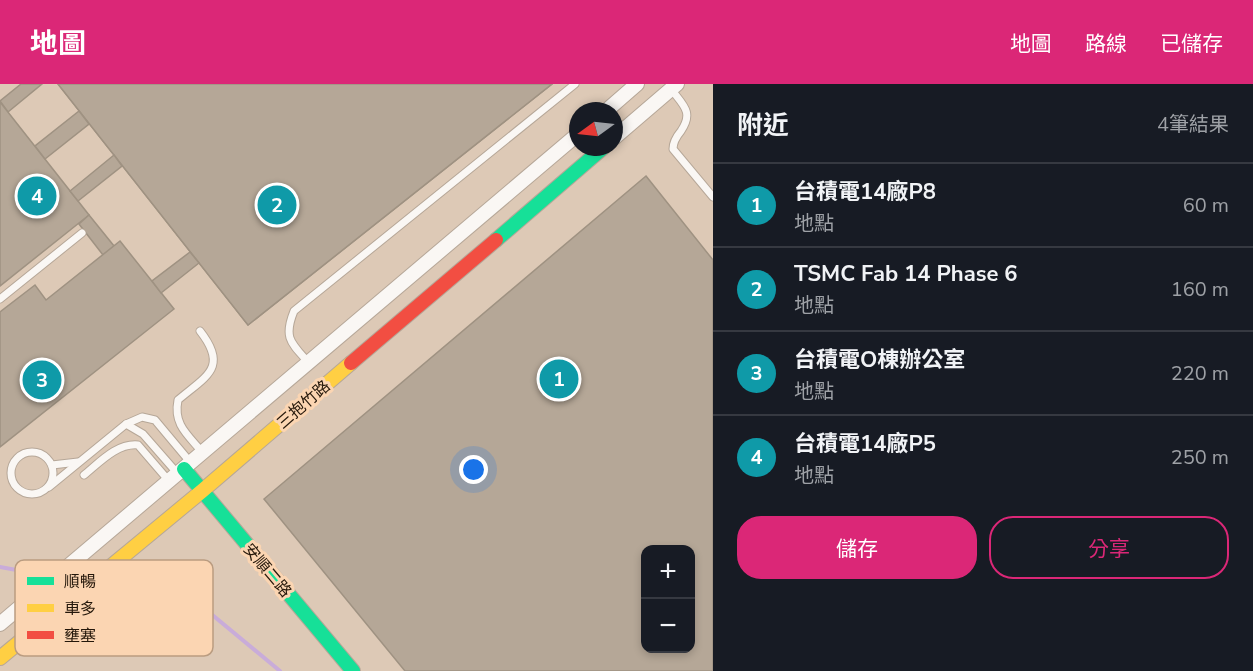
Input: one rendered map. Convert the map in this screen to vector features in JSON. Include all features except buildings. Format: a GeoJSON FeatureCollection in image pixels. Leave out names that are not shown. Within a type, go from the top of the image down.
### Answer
{"type":"FeatureCollection","features":[{"type":"Feature","properties":{"kind":"street"},"geometry":{"type":"LineString","coordinates":[[616,102],[637,84]]}},
{"type":"Feature","properties":{"kind":"street"},"geometry":{"type":"LineString","coordinates":[[623,130],[674,87]]}},
{"type":"Feature","properties":{"kind":"street","name":"三抱竹路"},"geometry":{"type":"LineString","coordinates":[[75,560],[569,142]]}},
{"type":"Feature","properties":{"kind":"street","name":"三抱竹路"},"geometry":{"type":"LineString","coordinates":[[118,560],[202,491],[593,156]]}},
{"type":"Feature","properties":{"kind":"street","name":"安順二路"},"geometry":{"type":"LineString","coordinates":[[180,472],[202,491],[353,671]]}},
{"type":"Feature","properties":{"kind":"street","name":"三抱竹路"},"geometry":{"type":"LineString","coordinates":[[0,624],[15,611]]}},
{"type":"Feature","properties":{"kind":"street","name":"三抱竹路"},"geometry":{"type":"LineString","coordinates":[[0,658],[15,646]]}},
{"type":"Feature","properties":{"kind":"lane"},"geometry":{"type":"LineString","coordinates":[[309,363],[293,345],[287,328],[294,311],[575,84]]}},
{"type":"Feature","properties":{"kind":"lane"},"geometry":{"type":"LineString","coordinates":[[674,87],[688,116],[687,122],[676,138],[673,149],[713,197]]}},
{"type":"Feature","properties":{"kind":"lane"},"geometry":{"type":"LineString","coordinates":[[0,299],[82,233]]}},
{"type":"Feature","properties":{"kind":"lane"},"geometry":{"type":"LineString","coordinates":[[200,331],[209,342],[215,356],[210,373],[178,400],[176,411],[180,426],[203,453]]}},
{"type":"Feature","properties":{"kind":"lane"},"geometry":{"type":"LineString","coordinates":[[49,487],[53,480],[52,465],[48,459],[35,452],[21,455],[12,467],[12,482],[22,493],[37,495],[49,487],[126,424],[142,417],[155,420],[180,472]]}},
{"type":"Feature","properties":{"kind":"lane"},"geometry":{"type":"LineString","coordinates":[[126,424],[143,434],[180,472]]}},
{"type":"Feature","properties":{"kind":"lane"},"geometry":{"type":"LineString","coordinates":[[84,475],[109,454],[127,444],[138,445],[180,472]]}},
{"type":"Feature","properties":{"kind":"lane"},"geometry":{"type":"LineString","coordinates":[[52,465],[80,461]]}},
{"type":"Feature","properties":{"kind":"waterway"},"geometry":{"type":"LineString","coordinates":[[0,567],[15,570]]}},
{"type":"Feature","properties":{"kind":"waterway"},"geometry":{"type":"LineString","coordinates":[[213,615],[280,671]]}},
{"type":"Feature","properties":{"kind":"traffic: fast"},"geometry":{"type":"LineString","coordinates":[[496,240],[594,156]]}},
{"type":"Feature","properties":{"kind":"traffic: fast"},"geometry":{"type":"LineString","coordinates":[[184,469],[353,671]]}},
{"type":"Feature","properties":{"kind":"traffic: slow"},"geometry":{"type":"LineString","coordinates":[[119,560],[351,363]]}},
{"type":"Feature","properties":{"kind":"traffic: slow"},"geometry":{"type":"LineString","coordinates":[[0,658],[15,646]]}},
{"type":"Feature","properties":{"kind":"traffic: jam"},"geometry":{"type":"LineString","coordinates":[[351,363],[496,240]]}},
{"type":"Feature","properties":{"kind":"place","name":"台積電14廠P5"},"geometry":{"type":"Point","coordinates":[37,196]}},
{"type":"Feature","properties":{"kind":"place","name":"TSMC Fab 14 Phase 6"},"geometry":{"type":"Point","coordinates":[277,205]}},
{"type":"Feature","properties":{"kind":"place","name":"台積電14廠P8"},"geometry":{"type":"Point","coordinates":[559,379]}},
{"type":"Feature","properties":{"kind":"place","name":"台積電O棟辦公室"},"geometry":{"type":"Point","coordinates":[42,380]}}]}
